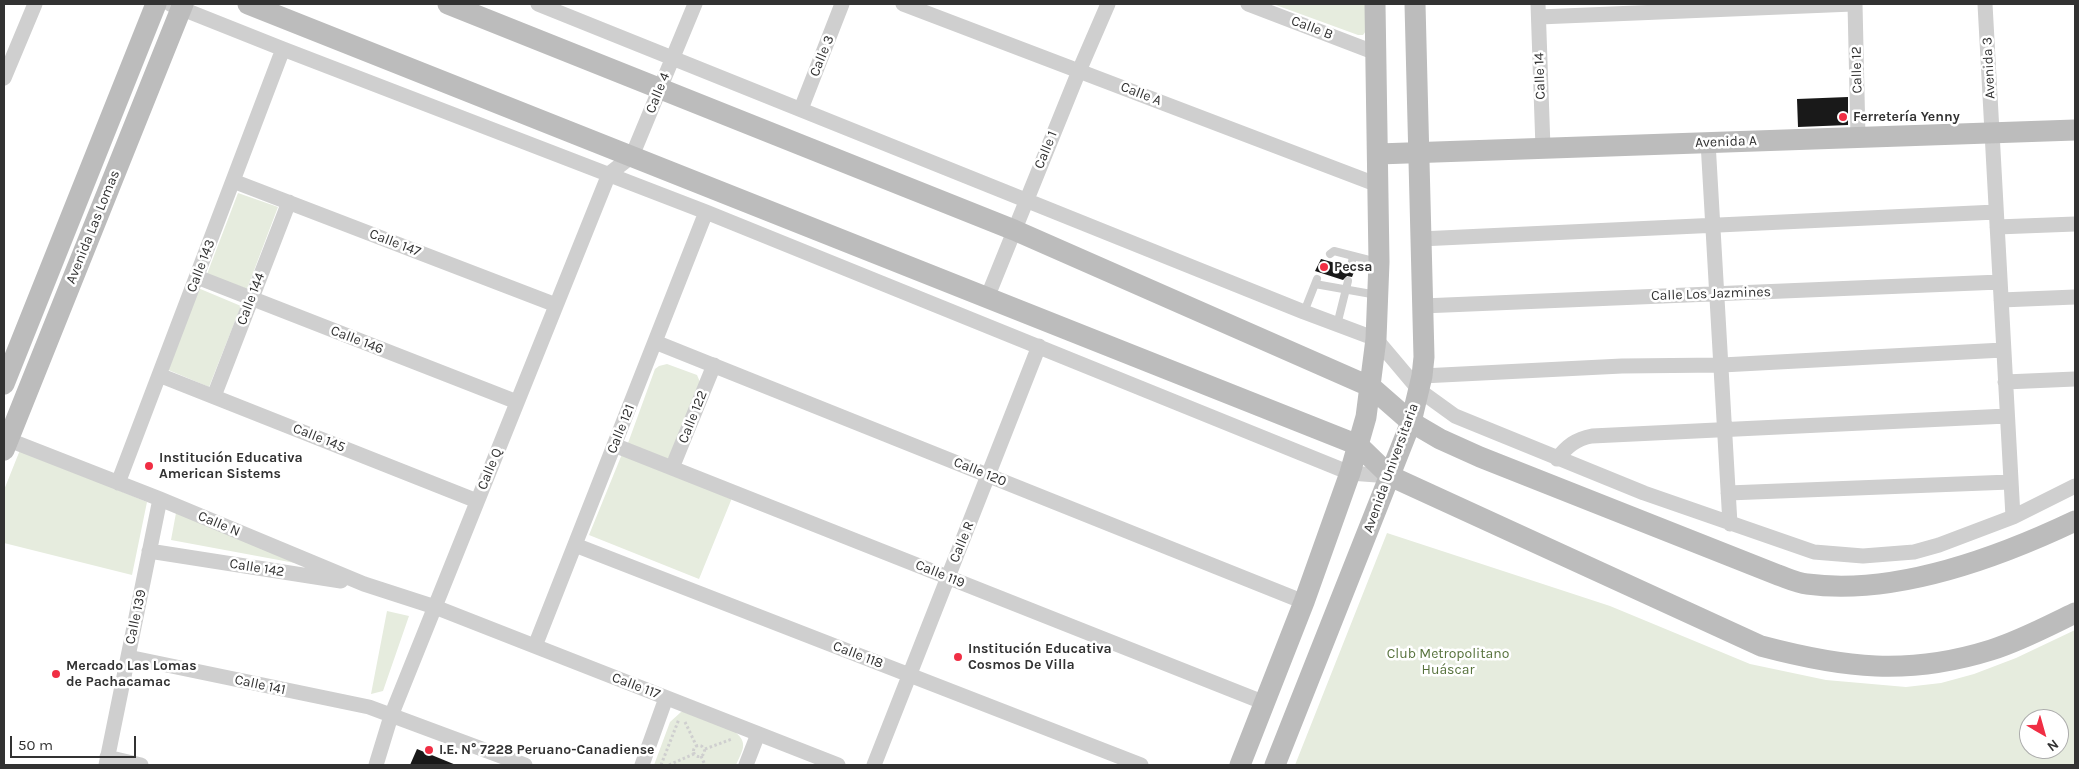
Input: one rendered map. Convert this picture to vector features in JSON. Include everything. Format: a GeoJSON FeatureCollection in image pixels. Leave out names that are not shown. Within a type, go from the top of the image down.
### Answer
{"type":"FeatureCollection","features":[{"type":"Feature","properties":{"kind":"main road","name":"Avenida Las Lomas"},"geometry":{"type":"LineString","coordinates":[[4,384],[156,4]]}},
{"type":"Feature","properties":{"kind":"main road"},"geometry":{"type":"LineString","coordinates":[[248,4],[1358,445],[1390,476],[1761,646],[1809,659],[1863,666],[1908,666],[1952,661],[1992,650],[2075,614]]}},
{"type":"Feature","properties":{"kind":"main road"},"geometry":{"type":"LineString","coordinates":[[448,4],[1014,230],[1371,387],[1411,422],[1480,457],[1805,584],[1836,586],[1875,584],[1961,567],[2047,534],[2075,521]]}},
{"type":"Feature","properties":{"kind":"main road"},"geometry":{"type":"LineString","coordinates":[[1240,765],[1304,602],[1350,473],[1366,417],[1376,339],[1379,262],[1375,4]]}},
{"type":"Feature","properties":{"kind":"main road","name":"Avenida Universitaria"},"geometry":{"type":"LineString","coordinates":[[1275,765],[1411,422],[1421,383],[1424,357],[1414,4]]}},
{"type":"Feature","properties":{"kind":"main road","name":"Avenida Las Lomas"},"geometry":{"type":"LineString","coordinates":[[5,442],[178,5]]}},
{"type":"Feature","properties":{"kind":"main road","name":"Avenida A"},"geometry":{"type":"LineString","coordinates":[[1378,154],[2075,130]]}},
{"type":"Feature","properties":{"kind":"street"},"geometry":{"type":"LineString","coordinates":[[4,78],[35,4]]}},
{"type":"Feature","properties":{"kind":"street","name":"Calle 4"},"geometry":{"type":"LineString","coordinates":[[609,174],[632,156],[695,4]]}},
{"type":"Feature","properties":{"kind":"street","name":"Calle 3"},"geometry":{"type":"LineString","coordinates":[[801,109],[842,4]]}},
{"type":"Feature","properties":{"kind":"street","name":"Calle A"},"geometry":{"type":"LineString","coordinates":[[903,4],[1378,185]]}},
{"type":"Feature","properties":{"kind":"street","name":"Calle 1"},"geometry":{"type":"LineString","coordinates":[[987,298],[1108,4]]}},
{"type":"Feature","properties":{"kind":"street","name":"Calle B"},"geometry":{"type":"LineString","coordinates":[[1248,4],[1376,53]]}},
{"type":"Feature","properties":{"kind":"street"},"geometry":{"type":"LineString","coordinates":[[1538,10],[1854,4]]}},
{"type":"Feature","properties":{"kind":"street","name":"Calle 12"},"geometry":{"type":"LineString","coordinates":[[1854,4],[1858,137]]}},
{"type":"Feature","properties":{"kind":"street","name":"Avenida 3"},"geometry":{"type":"LineString","coordinates":[[1985,4],[2013,517]]}},
{"type":"Feature","properties":{"kind":"street"},"geometry":{"type":"LineString","coordinates":[[178,5],[283,49],[706,212],[1350,473],[1390,476]]}},
{"type":"Feature","properties":{"kind":"street"},"geometry":{"type":"LineString","coordinates":[[544,5],[1304,312],[1376,339],[1456,416],[1557,459],[1644,493],[1814,552],[1864,556],[1891,555],[1939,545],[2013,517],[2075,486]]}},
{"type":"Feature","properties":{"kind":"street","name":"Calle 14"},"geometry":{"type":"LineString","coordinates":[[1538,10],[1542,148]]}},
{"type":"Feature","properties":{"kind":"street","name":"Calle 143"},"geometry":{"type":"LineString","coordinates":[[118,483],[283,49]]}},
{"type":"Feature","properties":{"kind":"street"},"geometry":{"type":"LineString","coordinates":[[1708,142],[1730,524]]}},
{"type":"Feature","properties":{"kind":"street","name":"Calle Q"},"geometry":{"type":"LineString","coordinates":[[376,765],[391,716],[609,174]]}},
{"type":"Feature","properties":{"kind":"street","name":"Calle 147"},"geometry":{"type":"LineString","coordinates":[[233,181],[556,305]]}},
{"type":"Feature","properties":{"kind":"street","name":"Calle 144"},"geometry":{"type":"LineString","coordinates":[[214,396],[289,202]]}},
{"type":"Feature","properties":{"kind":"street","name":"Calle 121"},"geometry":{"type":"LineString","coordinates":[[535,646],[706,212]]}},
{"type":"Feature","properties":{"kind":"street"},"geometry":{"type":"LineString","coordinates":[[1420,239],[1996,212]]}},
{"type":"Feature","properties":{"kind":"street"},"geometry":{"type":"LineString","coordinates":[[1997,227],[2075,224]]}},
{"type":"Feature","properties":{"kind":"street","name":"Calle 146"},"geometry":{"type":"LineString","coordinates":[[197,277],[517,402]]}},
{"type":"Feature","properties":{"kind":"street","name":"Calle Los Jazmines"},"geometry":{"type":"LineString","coordinates":[[1422,306],[2000,282]]}},
{"type":"Feature","properties":{"kind":"street"},"geometry":{"type":"LineString","coordinates":[[2001,300],[2075,297]]}},
{"type":"Feature","properties":{"kind":"street","name":"Calle 120"},"geometry":{"type":"LineString","coordinates":[[655,342],[1304,602]]}},
{"type":"Feature","properties":{"kind":"street","name":"Calle R"},"geometry":{"type":"LineString","coordinates":[[874,765],[1039,346]]}},
{"type":"Feature","properties":{"kind":"street"},"geometry":{"type":"LineString","coordinates":[[1421,383],[1622,366],[1722,365],[2003,350]]}},
{"type":"Feature","properties":{"kind":"street","name":"Calle 122"},"geometry":{"type":"LineString","coordinates":[[672,468],[714,365]]}},
{"type":"Feature","properties":{"kind":"street","name":"Calle 145"},"geometry":{"type":"LineString","coordinates":[[159,375],[478,501]]}},
{"type":"Feature","properties":{"kind":"street"},"geometry":{"type":"LineString","coordinates":[[2005,382],[2075,379]]}},
{"type":"Feature","properties":{"kind":"street"},"geometry":{"type":"LineString","coordinates":[[1557,459],[1565,448],[1580,438],[1724,428],[2007,416]]}},
{"type":"Feature","properties":{"kind":"street","name":"Calle N"},"geometry":{"type":"LineString","coordinates":[[5,442],[160,499],[364,584],[435,607]]}},
{"type":"Feature","properties":{"kind":"street","name":"Calle 119"},"geometry":{"type":"LineString","coordinates":[[614,445],[1265,703]]}},
{"type":"Feature","properties":{"kind":"street"},"geometry":{"type":"LineString","coordinates":[[1728,493],[2010,482]]}},
{"type":"Feature","properties":{"kind":"street","name":"Calle 139"},"geometry":{"type":"LineString","coordinates":[[107,761],[160,499]]}},
{"type":"Feature","properties":{"kind":"street","name":"Calle 118"},"geometry":{"type":"LineString","coordinates":[[575,545],[1141,765]]}},
{"type":"Feature","properties":{"kind":"street","name":"Calle 142"},"geometry":{"type":"LineString","coordinates":[[150,551],[364,584]]}},
{"type":"Feature","properties":{"kind":"street","name":"Calle 117"},"geometry":{"type":"LineString","coordinates":[[435,607],[838,765]]}},
{"type":"Feature","properties":{"kind":"street","name":"Calle 141"},"geometry":{"type":"LineString","coordinates":[[128,657],[369,707],[525,765]]}},
{"type":"Feature","properties":{"kind":"street"},"geometry":{"type":"LineString","coordinates":[[642,765],[666,698]]}},
{"type":"Feature","properties":{"kind":"street"},"geometry":{"type":"LineString","coordinates":[[746,765],[758,734]]}},
{"type":"Feature","properties":{"kind":"street"},"geometry":{"type":"LineString","coordinates":[[107,761],[141,765]]}},
{"type":"Feature","properties":{"kind":"lane"},"geometry":{"type":"LineString","coordinates":[[1330,254],[1334,250],[1379,262]]}},
{"type":"Feature","properties":{"kind":"lane"},"geometry":{"type":"LineString","coordinates":[[1351,267],[1353,256]]}},
{"type":"Feature","properties":{"kind":"lane"},"geometry":{"type":"LineString","coordinates":[[1304,312],[1316,281],[1346,290],[1377,295]]}},
{"type":"Feature","properties":{"kind":"lane"},"geometry":{"type":"LineString","coordinates":[[1337,325],[1348,281]]}},
{"type":"Feature","properties":{"kind":"path"},"geometry":{"type":"LineString","coordinates":[[661,765],[681,713]]}},
{"type":"Feature","properties":{"kind":"path"},"geometry":{"type":"LineString","coordinates":[[694,754],[696,747],[702,746],[705,753],[701,756]]}},
{"type":"Feature","properties":{"kind":"path"},"geometry":{"type":"LineString","coordinates":[[669,765],[694,754],[701,756]]}},
{"type":"Feature","properties":{"kind":"path"},"geometry":{"type":"LineString","coordinates":[[701,756],[705,765]]}},
{"type":"Feature","properties":{"kind":"green space"},"geometry":{"type":"Polygon","coordinates":[[[1273,4],[1367,4],[1366,31],[1363,35],[1358,35],[1273,4]]]}},
{"type":"Feature","properties":{"kind":"green space"},"geometry":{"type":"Polygon","coordinates":[[[238,193],[278,207],[247,289],[207,274],[238,193]]]}},
{"type":"Feature","properties":{"kind":"green space"},"geometry":{"type":"Polygon","coordinates":[[[198,288],[241,306],[209,387],[166,369],[198,288]]]}},
{"type":"Feature","properties":{"kind":"green space"},"geometry":{"type":"Polygon","coordinates":[[[667,364],[697,375],[700,382],[670,456],[667,459],[628,443],[655,369],[667,364]]]}},
{"type":"Feature","properties":{"kind":"green space"},"geometry":{"type":"Polygon","coordinates":[[[20,450],[147,502],[132,575],[4,543],[4,490],[20,450]]]}},
{"type":"Feature","properties":{"kind":"green space"},"geometry":{"type":"Polygon","coordinates":[[[622,454],[732,498],[699,579],[589,535],[622,454]]]}},
{"type":"Feature","properties":{"kind":"green space"},"geometry":{"type":"Polygon","coordinates":[[[176,513],[311,566],[171,540],[176,513]]]}},
{"type":"Feature","properties":{"kind":"green space","name":"Club Metropolitano Huáscar"},"geometry":{"type":"Polygon","coordinates":[[[1387,533],[1610,606],[1750,664],[1826,680],[1906,687],[1941,683],[1974,674],[2016,658],[2075,630],[2075,765],[1295,765],[1387,533]]]}},
{"type":"Feature","properties":{"kind":"green space"},"geometry":{"type":"Polygon","coordinates":[[[387,611],[409,616],[383,691],[371,694],[387,611]]]}},
{"type":"Feature","properties":{"kind":"green space"},"geometry":{"type":"Polygon","coordinates":[[[681,712],[687,712],[735,732],[743,744],[736,765],[654,765],[670,722],[681,712]]]}},
{"type":"Feature","properties":{"kind":"building"},"geometry":{"type":"Polygon","coordinates":[[[1848,97],[1848,125],[1798,127],[1797,99],[1848,97]]]}},
{"type":"Feature","properties":{"kind":"building"},"geometry":{"type":"Polygon","coordinates":[[[1321,259],[1346,266],[1348,272],[1354,272],[1352,277],[1347,276],[1343,280],[1315,271],[1321,259]]]}},
{"type":"Feature","properties":{"kind":"building"},"geometry":{"type":"Polygon","coordinates":[[[417,749],[456,765],[410,765],[417,749]]]}},
{"type":"Feature","properties":{"kind":"place","name":"Ferretería Yenny"},"geometry":{"type":"Point","coordinates":[1843,117]}},
{"type":"Feature","properties":{"kind":"place","name":"Pecsa"},"geometry":{"type":"Point","coordinates":[1324,267]}},
{"type":"Feature","properties":{"kind":"place","name":"Institución Educativa American Sistems"},"geometry":{"type":"Point","coordinates":[149,466]}},
{"type":"Feature","properties":{"kind":"place","name":"Institución Educativa Cosmos De Villa"},"geometry":{"type":"Point","coordinates":[958,657]}},
{"type":"Feature","properties":{"kind":"place","name":"Mercado Las Lomas de Pachacamac"},"geometry":{"type":"Point","coordinates":[56,674]}},
{"type":"Feature","properties":{"kind":"place","name":"I.E. N° 7228 Peruano-Canadiense"},"geometry":{"type":"Point","coordinates":[429,750]}}]}
